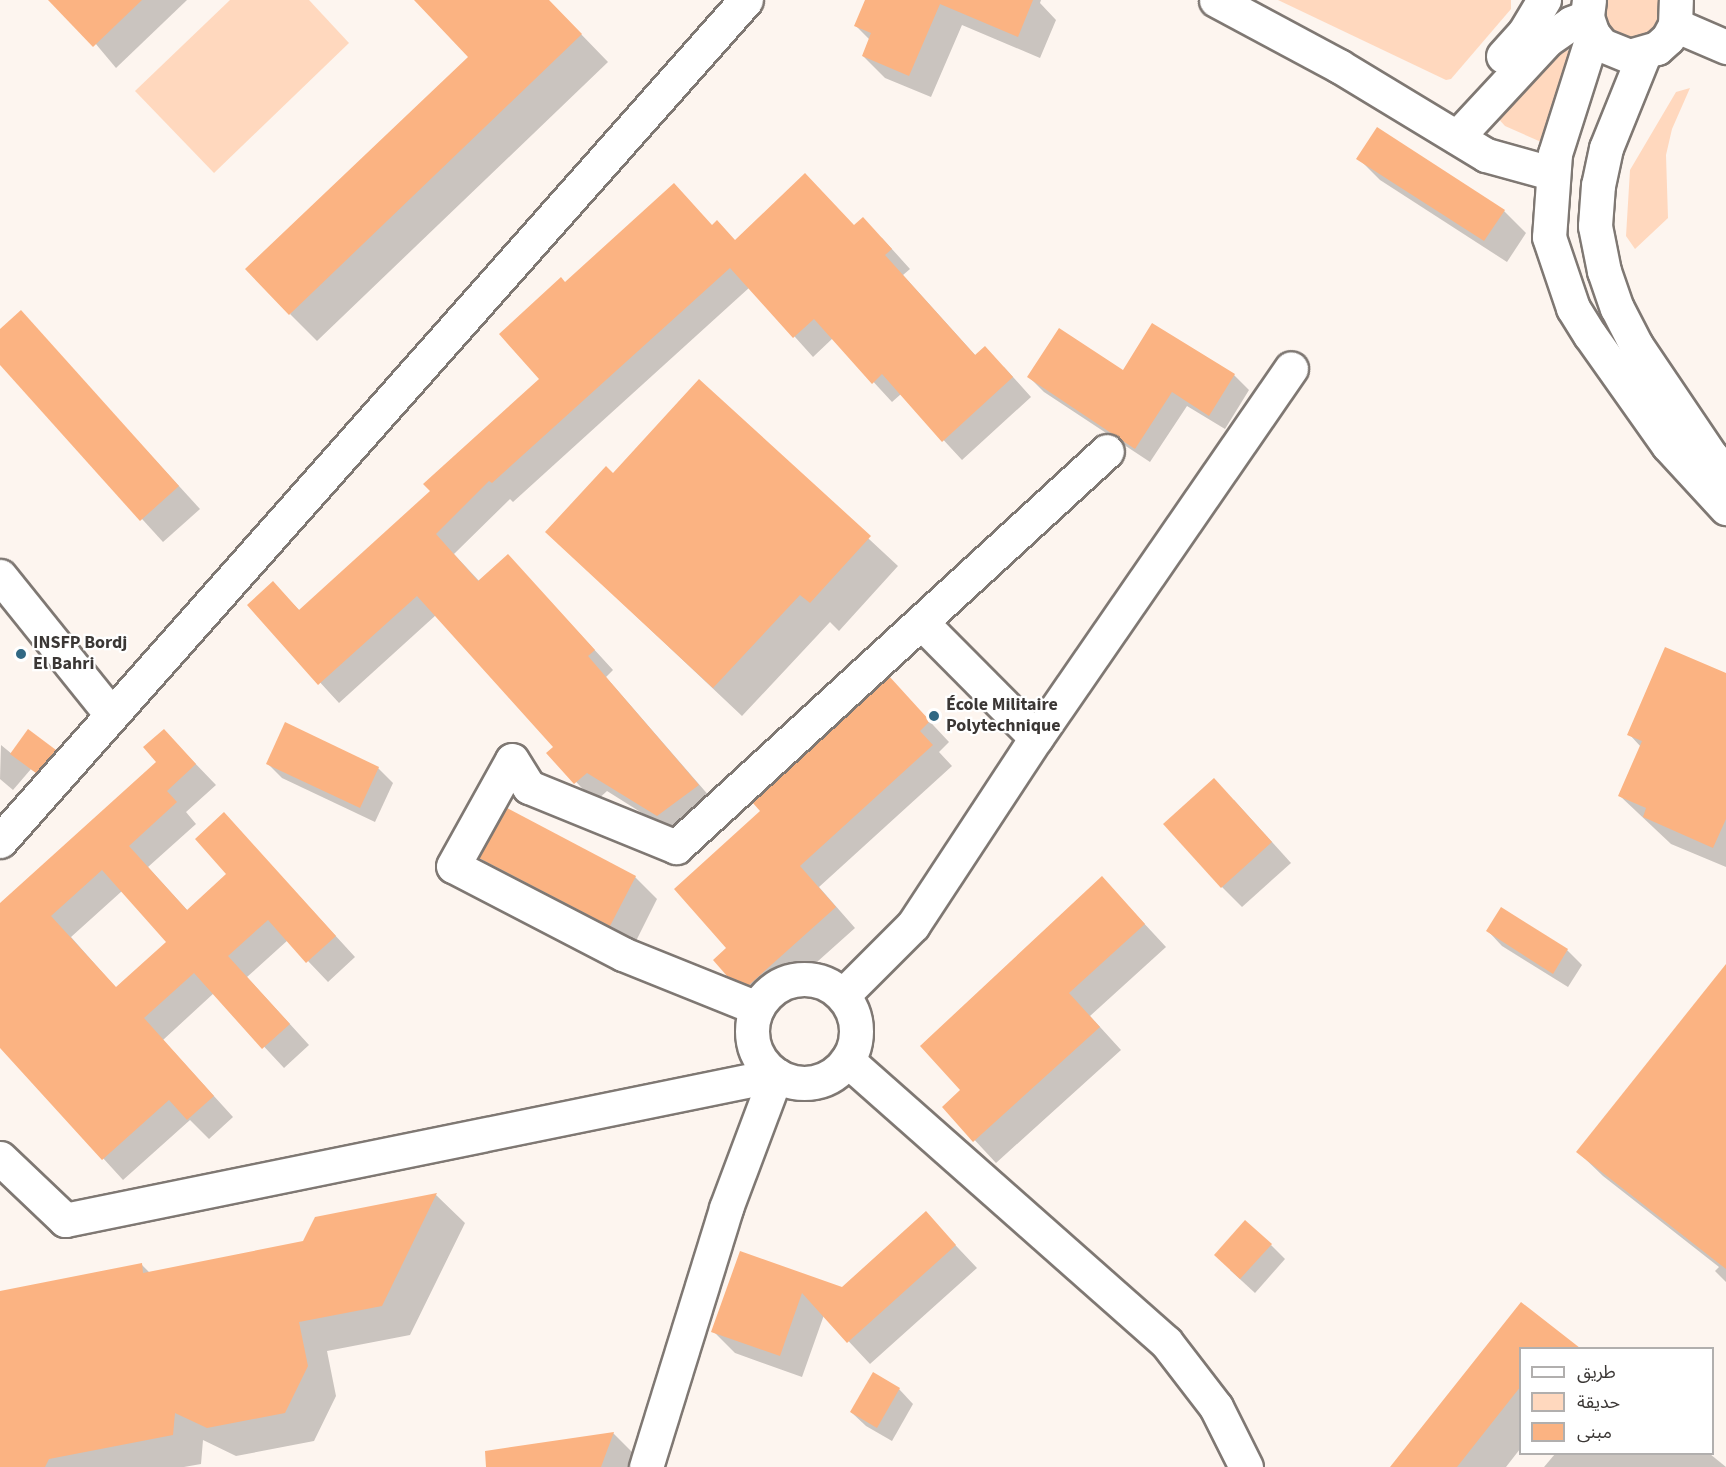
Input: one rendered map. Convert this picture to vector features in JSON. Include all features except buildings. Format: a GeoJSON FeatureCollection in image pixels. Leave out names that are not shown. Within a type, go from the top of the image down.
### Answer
{"type":"FeatureCollection","features":[{"type":"Feature","properties":{"kind":"street"},"geometry":{"type":"LineString","coordinates":[[0,840],[746,0]]}},
{"type":"Feature","properties":{"kind":"street"},"geometry":{"type":"LineString","coordinates":[[1216,0],[1502,161],[1551,173]]}},
{"type":"Feature","properties":{"kind":"street"},"geometry":{"type":"LineString","coordinates":[[1448,131],[1524,33],[1544,0]]}},
{"type":"Feature","properties":{"kind":"street"},"geometry":{"type":"LineString","coordinates":[[1588,11],[1615,53],[1644,54],[1658,48],[1677,9],[1726,47]]}},
{"type":"Feature","properties":{"kind":"street"},"geometry":{"type":"LineString","coordinates":[[1448,131],[1547,40],[1588,11]]}},
{"type":"Feature","properties":{"kind":"street"},"geometry":{"type":"LineString","coordinates":[[1588,11],[1551,173],[1549,237],[1574,308],[1668,445],[1726,508]]}},
{"type":"Feature","properties":{"kind":"street"},"geometry":{"type":"LineString","coordinates":[[1644,54],[1606,148],[1598,185],[1595,226],[1604,271],[1617,308],[1636,345],[1711,456],[1726,472]]}},
{"type":"Feature","properties":{"kind":"street"},"geometry":{"type":"LineString","coordinates":[[843,995],[913,925],[1036,738],[1291,369]]}},
{"type":"Feature","properties":{"kind":"street"},"geometry":{"type":"LineString","coordinates":[[757,1008],[623,954],[453,866],[512,760],[529,787],[676,847],[1107,451]]}},
{"type":"Feature","properties":{"kind":"street"},"geometry":{"type":"LineString","coordinates":[[0,576],[111,714]]}},
{"type":"Feature","properties":{"kind":"street"},"geometry":{"type":"LineString","coordinates":[[921,622],[1036,738]]}},
{"type":"Feature","properties":{"kind":"street"},"geometry":{"type":"LineString","coordinates":[[797,979],[830,985],[843,995],[856,1027],[847,1060],[833,1074],[814,1082],[794,1082],[776,1075],[758,1056],[752,1040],[757,1008],[767,993],[797,979]]}},
{"type":"Feature","properties":{"kind":"street"},"geometry":{"type":"LineString","coordinates":[[847,1060],[1166,1342],[1216,1407],[1246,1467]]}},
{"type":"Feature","properties":{"kind":"street"},"geometry":{"type":"LineString","coordinates":[[0,1158],[65,1220],[776,1075]]}},
{"type":"Feature","properties":{"kind":"street"},"geometry":{"type":"LineString","coordinates":[[646,1467],[726,1208],[776,1075]]}},
{"type":"Feature","properties":{"kind":"green space"},"geometry":{"type":"Polygon","coordinates":[[[230,0],[309,0],[349,43],[214,173],[135,91],[230,0]]]}},
{"type":"Feature","properties":{"kind":"green space"},"geometry":{"type":"Polygon","coordinates":[[[1278,0],[1511,0],[1511,9],[1451,79],[1446,80],[1278,0]]]}},
{"type":"Feature","properties":{"kind":"green space"},"geometry":{"type":"Polygon","coordinates":[[[1605,0],[1660,0],[1659,23],[1643,38],[1622,38],[1605,23],[1605,0]]]}},
{"type":"Feature","properties":{"kind":"green space"},"geometry":{"type":"Polygon","coordinates":[[[1572,50],[1548,145],[1505,126],[1496,116],[1559,51],[1572,50]]]}},
{"type":"Feature","properties":{"kind":"green space"},"geometry":{"type":"Polygon","coordinates":[[[1690,88],[1672,129],[1666,155],[1668,218],[1635,249],[1626,236],[1630,170],[1676,92],[1690,88]]]}},
{"type":"Feature","properties":{"kind":"place","name":"INSFP Bordj El Bahri"},"geometry":{"type":"Point","coordinates":[21,654]}},
{"type":"Feature","properties":{"kind":"place","name":"École Militaire Polytechnique"},"geometry":{"type":"Point","coordinates":[934,716]}}]}
